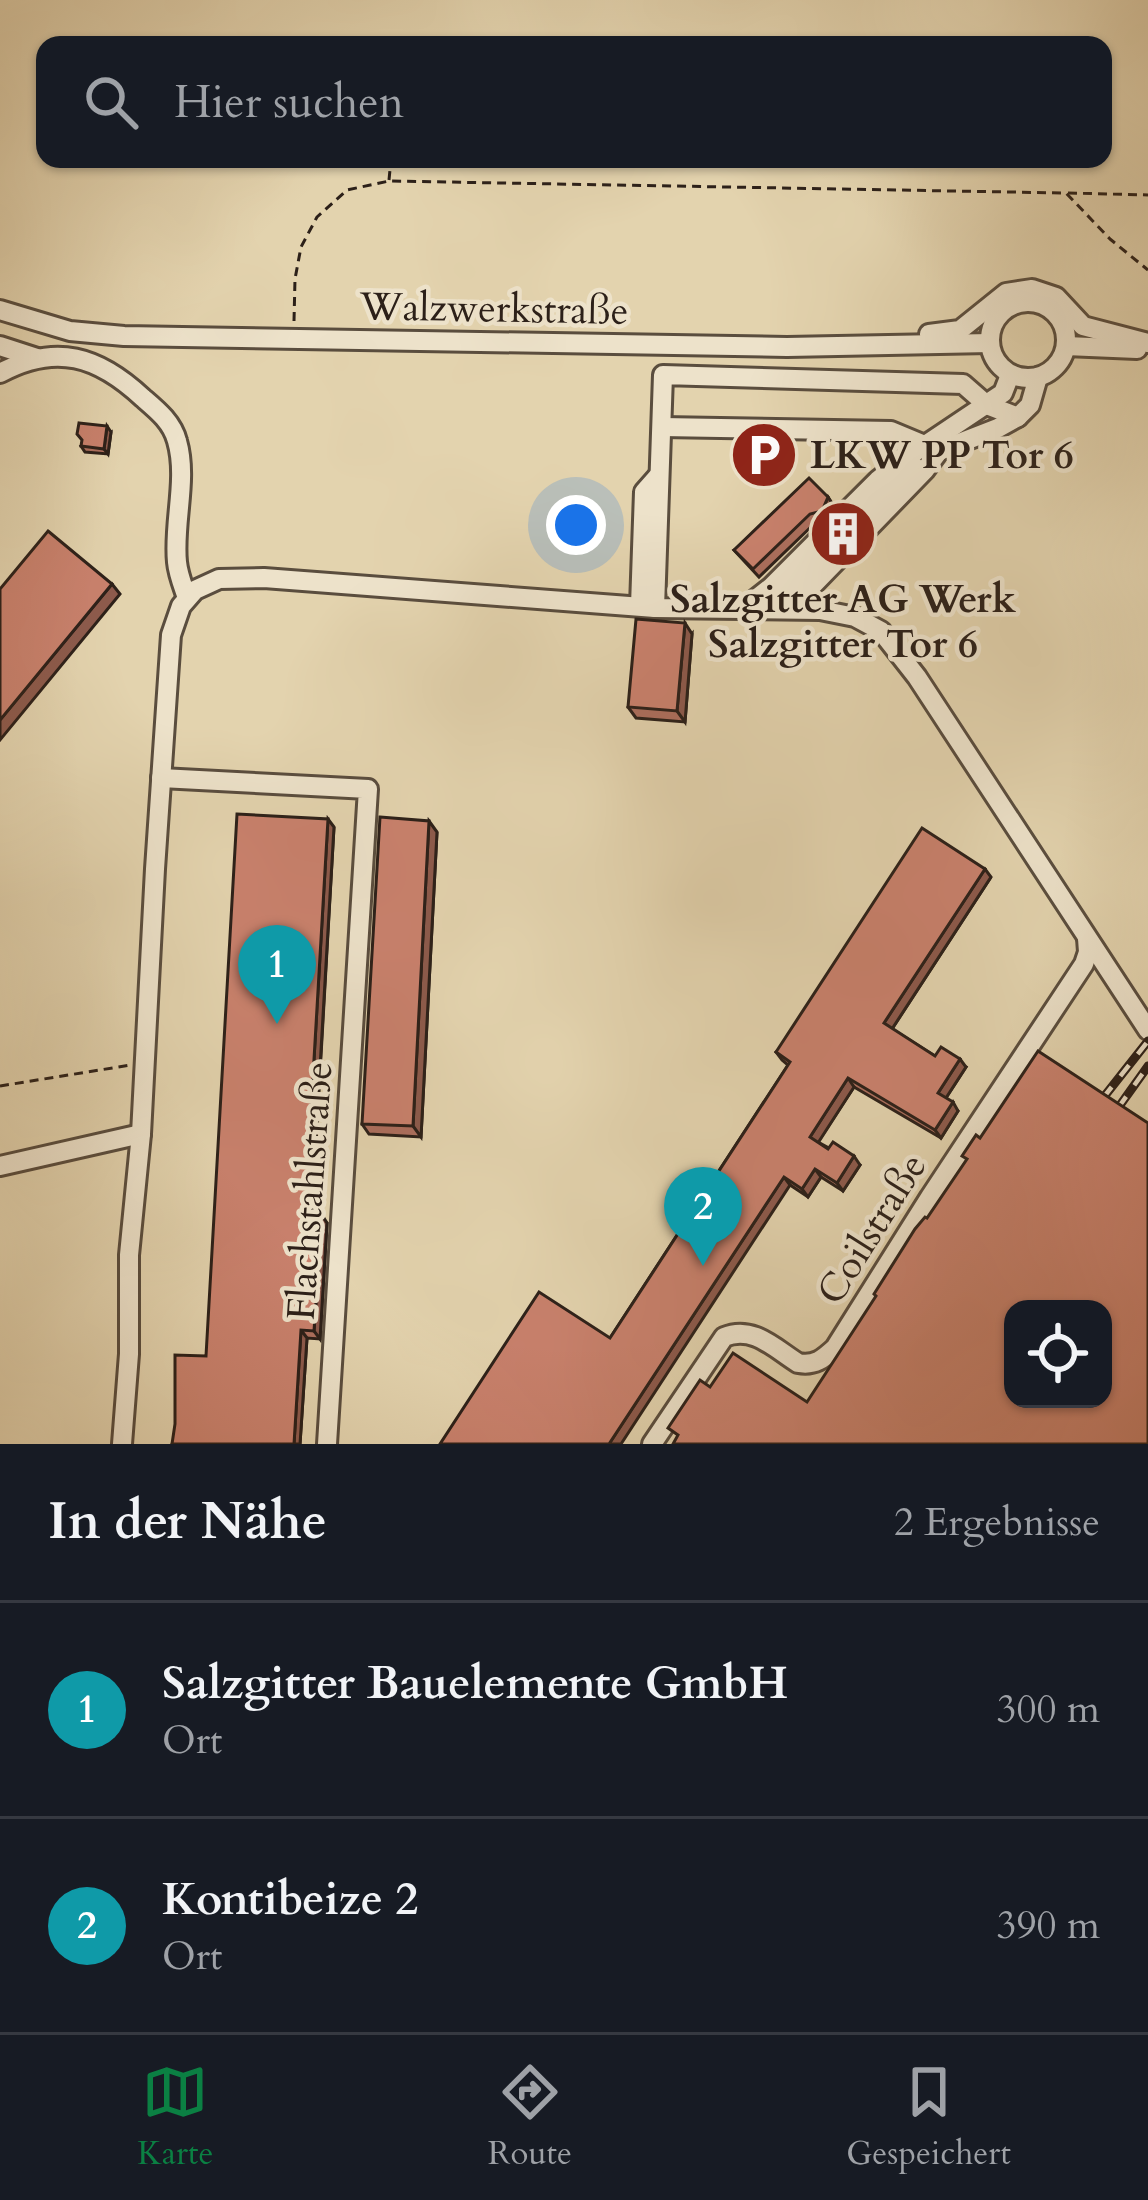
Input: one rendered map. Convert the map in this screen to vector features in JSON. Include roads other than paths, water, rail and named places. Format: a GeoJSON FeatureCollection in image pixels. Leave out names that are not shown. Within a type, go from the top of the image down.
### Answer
{"type":"FeatureCollection","features":[{"type":"Feature","properties":{"kind":"street"},"geometry":{"type":"LineString","coordinates":[[842,346],[960,330],[988,305],[1020,289],[1056,297],[1083,326],[1148,346]]}},
{"type":"Feature","properties":{"kind":"street"},"geometry":{"type":"LineString","coordinates":[[1029,302],[1042,304],[1061,321],[1066,346],[1054,369],[1025,378],[1010,375],[998,364],[989,343],[991,330],[1005,309],[1029,302]]}},
{"type":"Feature","properties":{"kind":"street","name":"Walzwerkstraße"},"geometry":{"type":"LineString","coordinates":[[0,310],[93,334],[842,346],[989,343]]}},
{"type":"Feature","properties":{"kind":"street"},"geometry":{"type":"LineString","coordinates":[[0,346],[37,358]]}},
{"type":"Feature","properties":{"kind":"street"},"geometry":{"type":"LineString","coordinates":[[1066,346],[1148,346]]}},
{"type":"Feature","properties":{"kind":"street"},"geometry":{"type":"LineString","coordinates":[[0,373],[37,358],[69,356],[105,368],[140,394],[172,429],[180,456],[176,565],[187,598]]}},
{"type":"Feature","properties":{"kind":"street"},"geometry":{"type":"LineString","coordinates":[[647,607],[644,492],[659,475],[663,374],[963,384],[987,406],[1018,417]]}},
{"type":"Feature","properties":{"kind":"street"},"geometry":{"type":"LineString","coordinates":[[851,527],[878,480],[987,406],[1003,393],[1010,375]]}},
{"type":"Feature","properties":{"kind":"street"},"geometry":{"type":"LineString","coordinates":[[662,427],[891,431],[932,447],[998,428],[1018,417],[1030,405],[1038,377]]}},
{"type":"Feature","properties":{"kind":"street"},"geometry":{"type":"LineString","coordinates":[[743,609],[836,542],[777,608]]}},
{"type":"Feature","properties":{"kind":"street"},"geometry":{"type":"LineString","coordinates":[[122,1444],[129,1354],[129,1255],[141,1134],[171,635],[187,598],[206,583],[237,577],[647,607],[820,610],[855,617],[881,631],[917,677],[1148,1030]]}},
{"type":"Feature","properties":{"kind":"street","name":"Flachstahlstraße"},"geometry":{"type":"LineString","coordinates":[[161,778],[368,789],[327,1444]]}},
{"type":"Feature","properties":{"kind":"street","name":"Coilstraße"},"geometry":{"type":"LineString","coordinates":[[652,1444],[724,1336],[738,1331],[752,1334],[806,1364],[820,1361],[835,1348],[1084,964],[1088,942],[1082,929]]}},
{"type":"Feature","properties":{"kind":"street"},"geometry":{"type":"LineString","coordinates":[[0,1166],[141,1134]]}},
{"type":"Feature","properties":{"kind":"railway"},"geometry":{"type":"LineString","coordinates":[[1103,1098],[1148,1041]]}},
{"type":"Feature","properties":{"kind":"railway"},"geometry":{"type":"LineString","coordinates":[[1118,1108],[1148,1066]]}},
{"type":"Feature","properties":{"kind":"place","name":"LKW PP Tor 6"},"geometry":{"type":"Point","coordinates":[764,455]}},
{"type":"Feature","properties":{"kind":"place","name":"Salzgitter AG Werk Salzgitter Tor 6"},"geometry":{"type":"Point","coordinates":[843,534]}},
{"type":"Feature","properties":{"kind":"place","name":"Salzgitter Bauelemente GmbH"},"geometry":{"type":"Point","coordinates":[277,1024]}},
{"type":"Feature","properties":{"kind":"place","name":"Kontibeize 2"},"geometry":{"type":"Point","coordinates":[703,1266]}}]}
